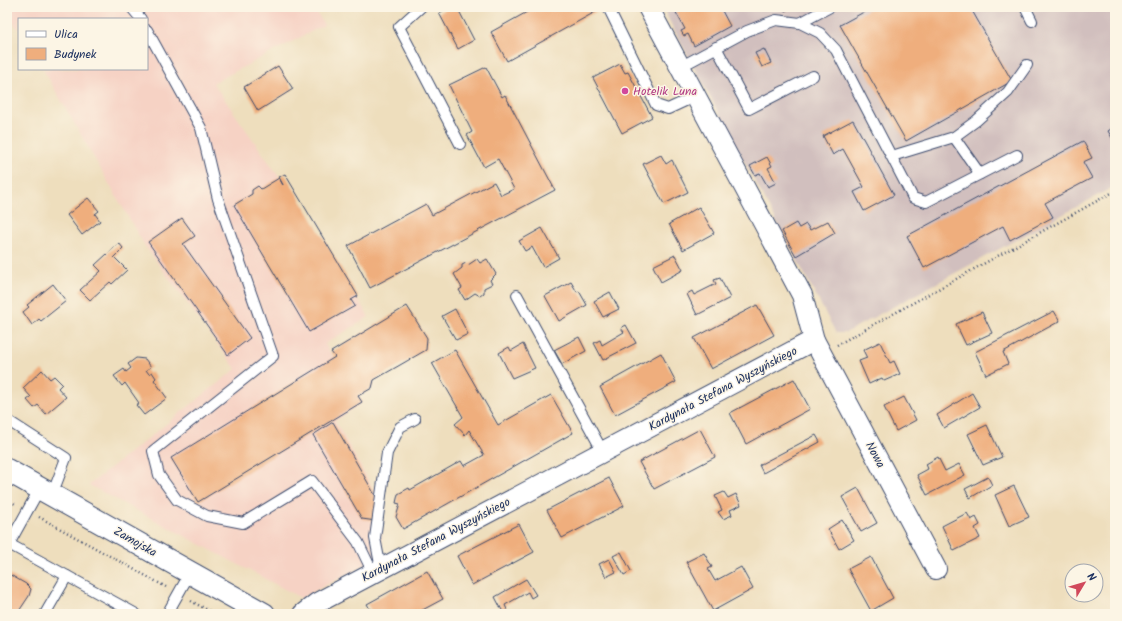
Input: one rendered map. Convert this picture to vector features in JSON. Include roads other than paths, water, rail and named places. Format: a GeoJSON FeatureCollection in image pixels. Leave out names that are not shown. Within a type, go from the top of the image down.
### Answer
{"type":"FeatureCollection","features":[{"type":"Feature","properties":{"kind":"street"},"geometry":{"type":"LineString","coordinates":[[648,7],[802,296],[818,347]]}},
{"type":"Feature","properties":{"kind":"street","name":"Kardynała Stefana Wyszyńskiego"},"geometry":{"type":"LineString","coordinates":[[303,614],[317,603],[603,452],[818,347]]}},
{"type":"Feature","properties":{"kind":"street","name":"Nowa"},"geometry":{"type":"LineString","coordinates":[[818,347],[936,568]]}},
{"type":"Feature","properties":{"kind":"street","name":"Zamojska"},"geometry":{"type":"LineString","coordinates":[[7,470],[264,614]]}},
{"type":"Feature","properties":{"kind":"lane"},"geometry":{"type":"LineString","coordinates":[[131,7],[140,18]]}},
{"type":"Feature","properties":{"kind":"lane"},"geometry":{"type":"LineString","coordinates":[[421,7],[399,27],[460,144]]}},
{"type":"Feature","properties":{"kind":"lane"},"geometry":{"type":"LineString","coordinates":[[608,7],[656,105],[668,109],[696,96]]}},
{"type":"Feature","properties":{"kind":"lane"},"geometry":{"type":"LineString","coordinates":[[800,23],[830,7]]}},
{"type":"Feature","properties":{"kind":"lane"},"geometry":{"type":"LineString","coordinates":[[1025,7],[1032,21]]}},
{"type":"Feature","properties":{"kind":"lane"},"geometry":{"type":"LineString","coordinates":[[680,67],[747,31],[776,20],[800,23],[820,32],[836,50],[914,198],[926,202],[1017,155]]}},
{"type":"Feature","properties":{"kind":"lane"},"geometry":{"type":"LineString","coordinates":[[148,32],[201,128],[218,199],[274,356],[153,451],[159,475],[177,500],[207,516],[243,523],[312,481],[358,542],[377,571]]}},
{"type":"Feature","properties":{"kind":"lane"},"geometry":{"type":"LineString","coordinates":[[716,47],[749,110],[813,76]]}},
{"type":"Feature","properties":{"kind":"lane"},"geometry":{"type":"LineString","coordinates":[[892,156],[954,137],[976,121],[1008,92],[1027,65]]}},
{"type":"Feature","properties":{"kind":"lane"},"geometry":{"type":"LineString","coordinates":[[954,137],[980,174]]}},
{"type":"Feature","properties":{"kind":"lane"},"geometry":{"type":"LineString","coordinates":[[517,295],[603,452]]}},
{"type":"Feature","properties":{"kind":"lane"},"geometry":{"type":"LineString","coordinates":[[377,571],[375,538],[387,453],[400,427],[415,419]]}},
{"type":"Feature","properties":{"kind":"lane"},"geometry":{"type":"LineString","coordinates":[[7,420],[66,458],[46,491],[27,510],[8,545],[136,614]]}},
{"type":"Feature","properties":{"kind":"lane"},"geometry":{"type":"LineString","coordinates":[[167,614],[190,573]]}},
{"type":"Feature","properties":{"kind":"lane"},"geometry":{"type":"LineString","coordinates":[[45,614],[67,576]]}},
{"type":"Feature","properties":{"kind":"place","name":"Hotelik Luna"},"geometry":{"type":"Point","coordinates":[625,91]}}]}
